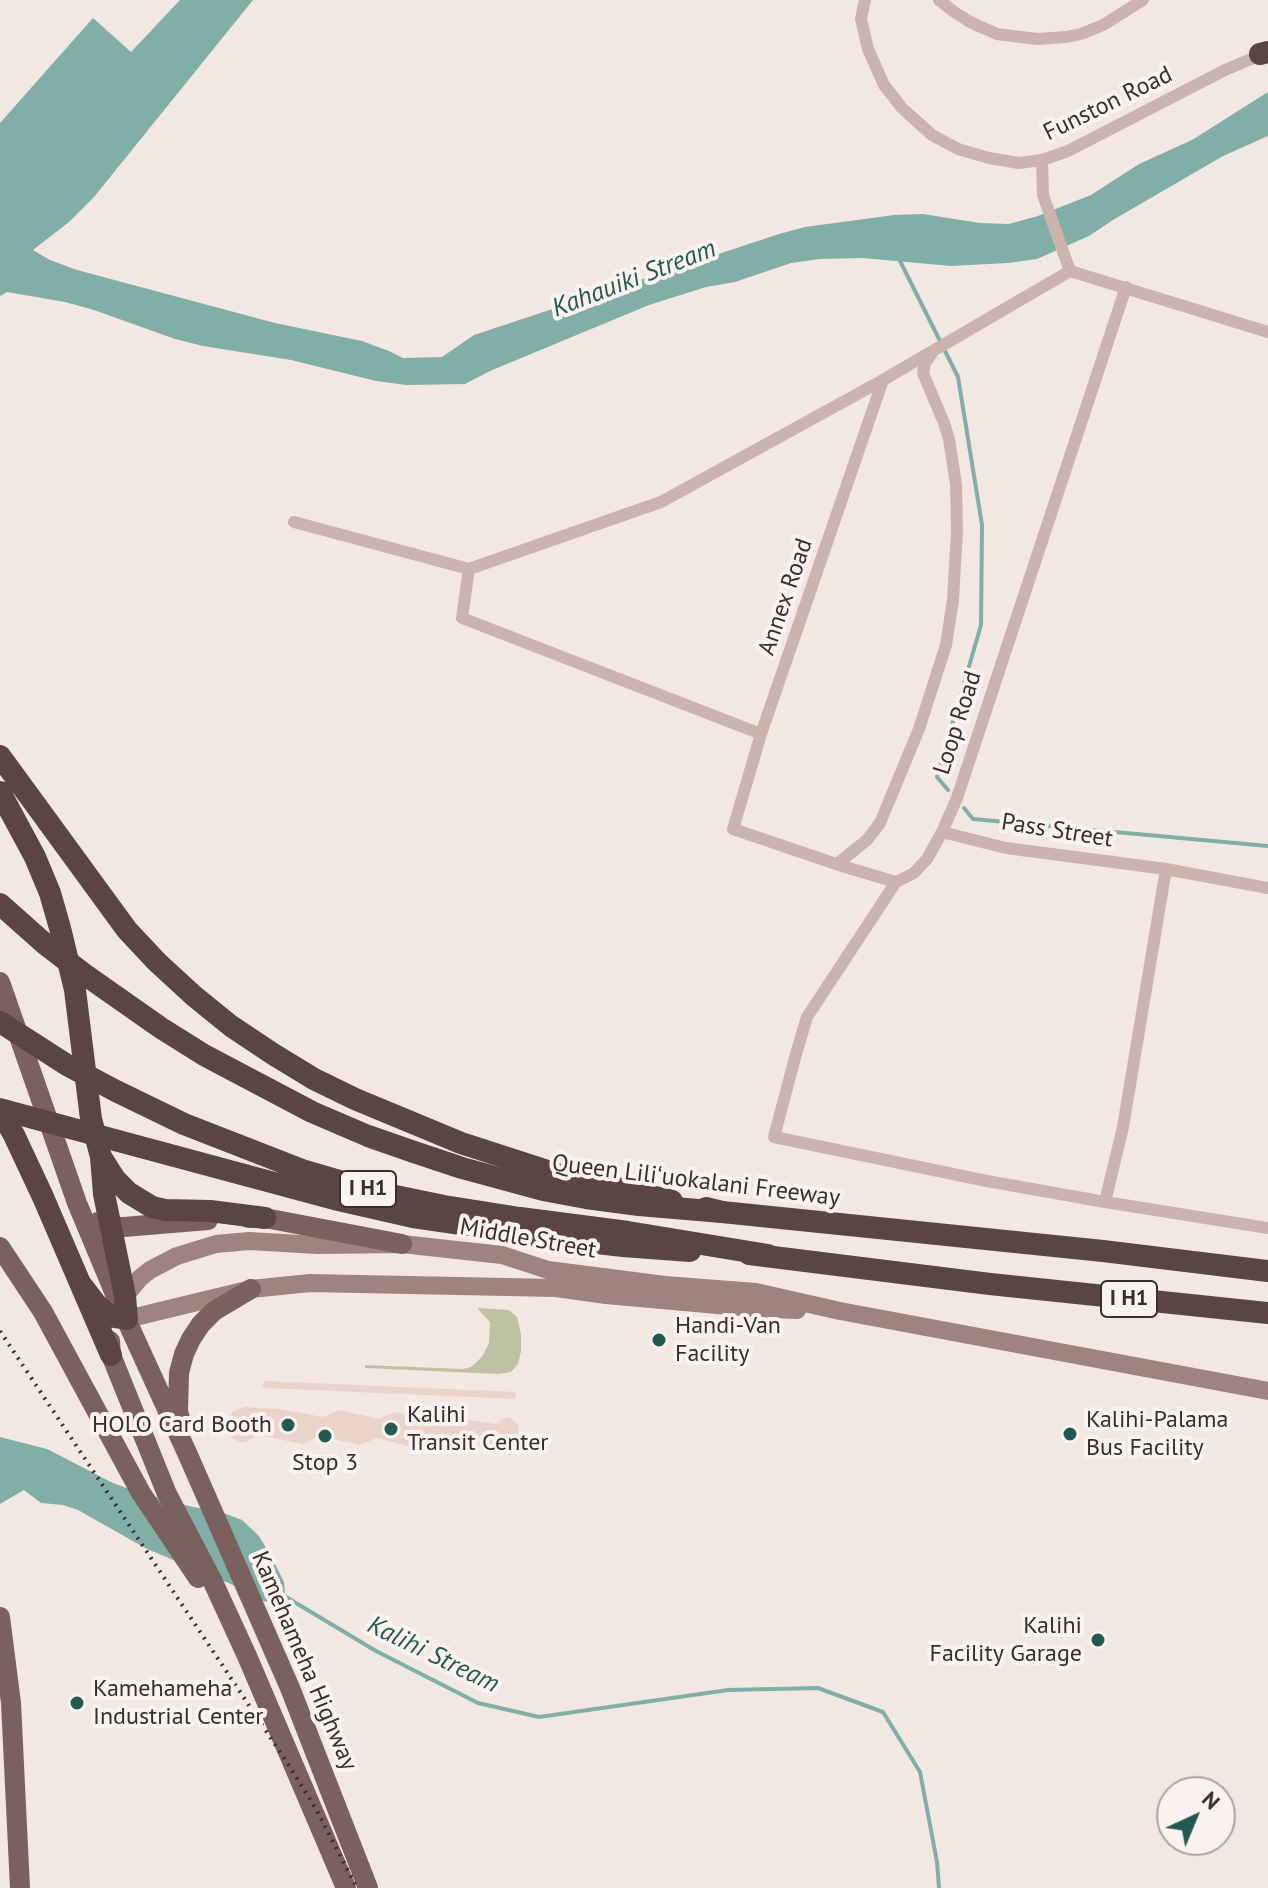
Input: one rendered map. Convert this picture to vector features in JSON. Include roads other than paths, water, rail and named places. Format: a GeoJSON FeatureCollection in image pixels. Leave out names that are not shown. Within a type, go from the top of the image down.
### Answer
{"type":"FeatureCollection","features":[{"type":"Feature","properties":{"kind":"highway"},"geometry":{"type":"LineString","coordinates":[[0,756],[127,930],[157,962],[231,1026],[314,1079],[406,1121],[506,1158],[563,1176],[722,1212]]}},
{"type":"Feature","properties":{"kind":"highway"},"geometry":{"type":"LineString","coordinates":[[0,792],[22,829],[50,893],[75,990],[91,1119],[101,1157],[122,1309],[96,1304],[83,1287]]}},
{"type":"Feature","properties":{"kind":"highway","name":"Queen Liliʻuokalani Freeway"},"geometry":{"type":"LineString","coordinates":[[0,904],[84,974],[204,1055],[326,1118],[368,1136],[462,1168],[543,1190],[639,1205],[1268,1271]]}},
{"type":"Feature","properties":{"kind":"highway","name":"I H1"},"geometry":{"type":"LineString","coordinates":[[0,1022],[67,1065],[184,1124],[302,1170],[381,1193],[444,1206],[768,1255],[990,1284],[1268,1313]]}},
{"type":"Feature","properties":{"kind":"highway"},"geometry":{"type":"LineString","coordinates":[[0,1110],[413,1217],[623,1246],[768,1255]]}},
{"type":"Feature","properties":{"kind":"highway"},"geometry":{"type":"LineString","coordinates":[[0,1110],[43,1197],[111,1355]]}},
{"type":"Feature","properties":{"kind":"highway"},"geometry":{"type":"LineString","coordinates":[[101,1157],[115,1179],[129,1193],[152,1207],[265,1218]]}},
{"type":"Feature","properties":{"kind":"main road"},"geometry":{"type":"LineString","coordinates":[[0,982],[77,1203],[188,1455]]}},
{"type":"Feature","properties":{"kind":"main road"},"geometry":{"type":"LineString","coordinates":[[77,1203],[101,1225],[110,1227],[265,1218],[402,1244]]}},
{"type":"Feature","properties":{"kind":"main road","name":"Middle Street"},"geometry":{"type":"LineString","coordinates":[[122,1309],[140,1278],[150,1270],[177,1256],[216,1244],[249,1241],[317,1245],[402,1244],[502,1255],[548,1270],[665,1285],[756,1292],[840,1311],[1268,1391]]}},
{"type":"Feature","properties":{"kind":"main road"},"geometry":{"type":"LineString","coordinates":[[0,1247],[43,1312],[141,1493],[211,1587]]}},
{"type":"Feature","properties":{"kind":"main road","name":"Middle Street"},"geometry":{"type":"LineString","coordinates":[[122,1309],[310,1283],[556,1288],[751,1308],[840,1311]]}},
{"type":"Feature","properties":{"kind":"main road"},"geometry":{"type":"LineString","coordinates":[[188,1455],[178,1411],[179,1373],[184,1354],[201,1324],[214,1311],[251,1289]]}},
{"type":"Feature","properties":{"kind":"main road"},"geometry":{"type":"LineString","coordinates":[[122,1309],[111,1326],[111,1355],[167,1494],[211,1587]]}},
{"type":"Feature","properties":{"kind":"main road","name":"Kamehameha Highway"},"geometry":{"type":"LineString","coordinates":[[188,1455],[301,1716],[368,1888]]}},
{"type":"Feature","properties":{"kind":"main road","name":"Kamehameha Highway"},"geometry":{"type":"LineString","coordinates":[[211,1587],[247,1656],[346,1888]]}},
{"type":"Feature","properties":{"kind":"main road"},"geometry":{"type":"LineString","coordinates":[[0,1617],[11,1703],[20,1888]]}},
{"type":"Feature","properties":{"kind":"street","name":"Funston Road"},"geometry":{"type":"LineString","coordinates":[[865,0],[861,19],[863,33],[877,73],[913,119],[943,142],[973,154],[1019,163],[1042,160],[1068,151],[1265,53]]}},
{"type":"Feature","properties":{"kind":"street"},"geometry":{"type":"LineString","coordinates":[[939,0],[970,22],[997,34],[1037,39],[1081,34],[1103,25],[1143,0]]}},
{"type":"Feature","properties":{"kind":"street"},"geometry":{"type":"LineString","coordinates":[[1042,160],[1042,189],[1070,271]]}},
{"type":"Feature","properties":{"kind":"street"},"geometry":{"type":"LineString","coordinates":[[294,522],[469,569],[661,502],[883,380],[1070,271],[1268,332]]}},
{"type":"Feature","properties":{"kind":"street","name":"Loop Road"},"geometry":{"type":"LineString","coordinates":[[1105,1202],[774,1137],[807,1017],[896,882],[920,868],[932,851],[957,798],[1126,287]]}},
{"type":"Feature","properties":{"kind":"street"},"geometry":{"type":"LineString","coordinates":[[837,864],[867,840],[880,823],[919,729],[946,645],[953,600],[957,499],[949,439],[923,373],[925,363],[934,350]]}},
{"type":"Feature","properties":{"kind":"street","name":"Annex Road"},"geometry":{"type":"LineString","coordinates":[[837,864],[733,829],[761,734],[883,380]]}},
{"type":"Feature","properties":{"kind":"street"},"geometry":{"type":"LineString","coordinates":[[469,569],[462,618],[761,734]]}},
{"type":"Feature","properties":{"kind":"street","name":"Pass Street"},"geometry":{"type":"LineString","coordinates":[[942,832],[1006,848],[1166,869]]}},
{"type":"Feature","properties":{"kind":"street"},"geometry":{"type":"LineString","coordinates":[[837,864],[896,882]]}},
{"type":"Feature","properties":{"kind":"street"},"geometry":{"type":"LineString","coordinates":[[1268,888],[1166,869],[1123,1127],[1105,1202],[1268,1228]]}},
{"type":"Feature","properties":{"kind":"water"},"geometry":{"type":"Polygon","coordinates":[[[180,0],[253,0],[94,197],[69,222],[33,250],[77,270],[275,323],[362,341],[403,358],[442,357],[474,335],[805,227],[894,215],[923,214],[1009,224],[1038,216],[1091,195],[1139,164],[1192,140],[1268,92],[1268,136],[1223,156],[1089,236],[1037,259],[951,266],[863,258],[791,263],[649,305],[465,384],[406,385],[376,381],[291,360],[203,346],[65,302],[7,292],[0,296],[0,123],[93,18],[131,52],[180,0]]]}},
{"type":"Feature","properties":{"kind":"water"},"geometry":{"type":"Polygon","coordinates":[[[0,1437],[47,1449],[132,1490],[242,1520],[258,1535],[269,1552],[284,1582],[285,1596],[278,1603],[263,1601],[147,1549],[78,1510],[41,1503],[24,1490],[0,1504],[0,1437]]]}},
{"type":"Feature","properties":{"kind":"waterway"},"geometry":{"type":"LineString","coordinates":[[899,259],[958,377],[982,525],[981,625],[937,777],[948,790]]}},
{"type":"Feature","properties":{"kind":"waterway"},"geometry":{"type":"LineString","coordinates":[[964,808],[973,819],[1268,846]]}},
{"type":"Feature","properties":{"kind":"waterway","name":"Kalihi Stream"},"geometry":{"type":"LineString","coordinates":[[281,1594],[376,1651],[478,1703],[539,1717],[728,1690],[818,1688],[883,1712],[920,1772],[939,1888]]}},
{"type":"Feature","properties":{"kind":"railway"},"geometry":{"type":"LineString","coordinates":[[0,1331],[288,1764],[316,1809],[357,1888]]}},
{"type":"Feature","properties":{"kind":"place","name":"Handi-Van Facility"},"geometry":{"type":"Point","coordinates":[659,1340]}},
{"type":"Feature","properties":{"kind":"place","name":"HOLO Card Booth"},"geometry":{"type":"Point","coordinates":[288,1425]}},
{"type":"Feature","properties":{"kind":"place","name":"Kalihi Transit Center"},"geometry":{"type":"Point","coordinates":[391,1429]}},
{"type":"Feature","properties":{"kind":"place","name":"Kalihi-Palama Bus Facility"},"geometry":{"type":"Point","coordinates":[1070,1434]}},
{"type":"Feature","properties":{"kind":"place","name":"Stop 3"},"geometry":{"type":"Point","coordinates":[325,1436]}},
{"type":"Feature","properties":{"kind":"place","name":"Kalihi Facility Garage"},"geometry":{"type":"Point","coordinates":[1098,1640]}},
{"type":"Feature","properties":{"kind":"place","name":"Kamehameha Industrial Center"},"geometry":{"type":"Point","coordinates":[77,1703]}},
{"type":"Feature","properties":{"kind":"water label","name":"Kahauiki Stream"},"geometry":{"type":"Point","coordinates":[634,279]}}]}
